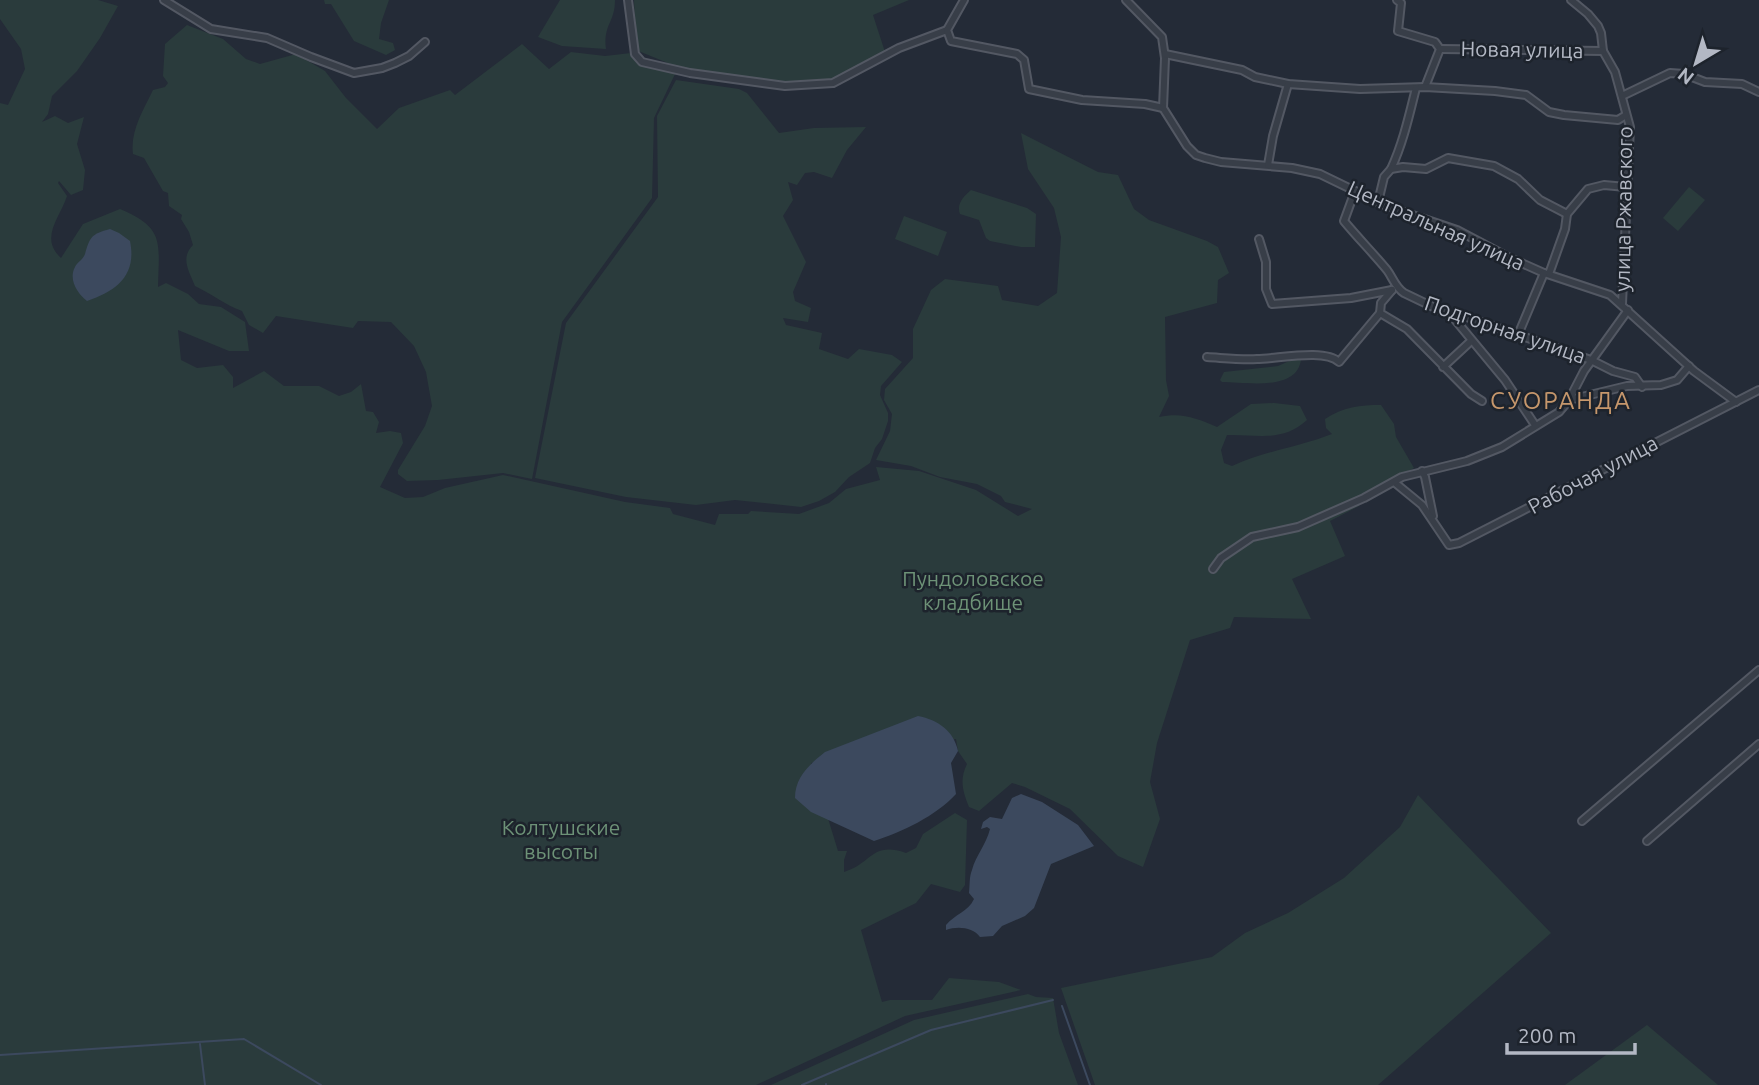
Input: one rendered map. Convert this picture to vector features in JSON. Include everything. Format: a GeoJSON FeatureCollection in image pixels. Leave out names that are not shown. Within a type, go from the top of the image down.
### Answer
{"type":"FeatureCollection","features":[{"type":"Feature","properties":{"kind":"street"},"geometry":{"type":"LineString","coordinates":[[164,0],[211,29],[267,38],[321,62],[354,73],[395,63],[409,56],[425,42]]}},
{"type":"Feature","properties":{"kind":"street"},"geometry":{"type":"LineString","coordinates":[[628,0],[635,54],[642,62],[690,73],[785,86],[833,83],[899,48],[947,30],[964,0]]}},
{"type":"Feature","properties":{"kind":"street"},"geometry":{"type":"LineString","coordinates":[[947,30],[951,41],[1017,54],[1024,60],[1029,89],[1082,100],[1145,104],[1163,108],[1165,54],[1162,37],[1126,0]]}},
{"type":"Feature","properties":{"kind":"street"},"geometry":{"type":"LineString","coordinates":[[1397,0],[1401,3],[1398,31],[1435,43],[1440,49],[1425,87]]}},
{"type":"Feature","properties":{"kind":"street","name":"улица Ржавского"},"geometry":{"type":"LineString","coordinates":[[1571,0],[1588,13],[1598,26],[1603,51],[1615,72],[1626,115],[1630,140],[1622,304]]}},
{"type":"Feature","properties":{"kind":"street","name":"Новая улица"},"geometry":{"type":"LineString","coordinates":[[1440,49],[1603,51]]}},
{"type":"Feature","properties":{"kind":"street"},"geometry":{"type":"LineString","coordinates":[[1165,54],[1242,69],[1255,77],[1288,84],[1360,89],[1425,87],[1495,91],[1526,95],[1549,112],[1591,119],[1618,120],[1626,115]]}},
{"type":"Feature","properties":{"kind":"street"},"geometry":{"type":"LineString","coordinates":[[1622,96],[1670,74],[1684,74],[1705,82],[1742,84],[1759,92]]}},
{"type":"Feature","properties":{"kind":"street"},"geometry":{"type":"LineString","coordinates":[[1268,165],[1288,84]]}},
{"type":"Feature","properties":{"kind":"street"},"geometry":{"type":"LineString","coordinates":[[1378,202],[1384,177],[1391,169],[1402,145],[1416,88]]}},
{"type":"Feature","properties":{"kind":"street","name":"Центральная улица"},"geometry":{"type":"LineString","coordinates":[[1163,108],[1187,146],[1196,155],[1221,162],[1309,171],[1330,178],[1378,202],[1457,230],[1508,257],[1610,295],[1689,366],[1737,402]]}},
{"type":"Feature","properties":{"kind":"street"},"geometry":{"type":"LineString","coordinates":[[1391,169],[1426,169],[1448,159],[1494,166],[1518,179],[1540,200],[1567,214]]}},
{"type":"Feature","properties":{"kind":"street"},"geometry":{"type":"LineString","coordinates":[[1518,335],[1565,229],[1567,214],[1588,189],[1604,185],[1626,187]]}},
{"type":"Feature","properties":{"kind":"street","name":"Подгорная улица"},"geometry":{"type":"LineString","coordinates":[[1355,191],[1344,221],[1392,276],[1394,289],[1452,316],[1461,315],[1591,360],[1613,371],[1634,377],[1642,387]]}},
{"type":"Feature","properties":{"kind":"street"},"geometry":{"type":"LineString","coordinates":[[1259,239],[1266,262],[1266,289],[1272,304],[1351,298],[1394,289]]}},
{"type":"Feature","properties":{"kind":"street"},"geometry":{"type":"LineString","coordinates":[[1207,357],[1259,359],[1321,355],[1334,357],[1339,362],[1380,313],[1381,303],[1394,289]]}},
{"type":"Feature","properties":{"kind":"street","name":"улица Ржавского"},"geometry":{"type":"LineString","coordinates":[[1569,400],[1591,360],[1628,310]]}},
{"type":"Feature","properties":{"kind":"street"},"geometry":{"type":"LineString","coordinates":[[1380,313],[1407,329],[1471,394],[1482,401]]}},
{"type":"Feature","properties":{"kind":"street"},"geometry":{"type":"LineString","coordinates":[[1452,316],[1505,380],[1535,425]]}},
{"type":"Feature","properties":{"kind":"street"},"geometry":{"type":"LineString","coordinates":[[1443,367],[1471,341]]}},
{"type":"Feature","properties":{"kind":"street"},"geometry":{"type":"LineString","coordinates":[[1213,569],[1221,558],[1252,537],[1316,521],[1394,482],[1502,447],[1559,412],[1569,400],[1627,386],[1661,385],[1677,380],[1689,366]]}},
{"type":"Feature","properties":{"kind":"street","name":"Рабочая улица"},"geometry":{"type":"LineString","coordinates":[[1433,518],[1449,545],[1460,543],[1759,390]]}},
{"type":"Feature","properties":{"kind":"street"},"geometry":{"type":"LineString","coordinates":[[1422,471],[1433,518]]}},
{"type":"Feature","properties":{"kind":"street"},"geometry":{"type":"LineString","coordinates":[[1394,482],[1433,518]]}},
{"type":"Feature","properties":{"kind":"street"},"geometry":{"type":"LineString","coordinates":[[1582,821],[1759,670]]}},
{"type":"Feature","properties":{"kind":"street"},"geometry":{"type":"LineString","coordinates":[[1647,841],[1759,744]]}},
{"type":"Feature","properties":{"kind":"green space"},"geometry":{"type":"Polygon","coordinates":[[[0,0],[98,0],[118,6],[77,71],[52,96],[48,114],[42,122],[55,116],[68,123],[84,117],[77,144],[85,170],[83,190],[71,195],[59,181],[58,183],[67,196],[51,235],[55,250],[61,258],[83,224],[120,209],[135,216],[152,230],[156,238],[159,258],[158,287],[166,283],[188,294],[199,304],[221,307],[245,322],[249,351],[229,351],[178,330],[181,360],[197,368],[223,365],[233,377],[233,388],[264,371],[284,386],[319,386],[339,396],[351,392],[361,384],[366,411],[373,412],[379,422],[376,433],[401,433],[403,443],[380,487],[405,498],[423,497],[445,488],[503,475],[625,502],[670,508],[673,514],[715,525],[719,514],[748,514],[751,511],[799,514],[829,503],[846,489],[880,480],[876,467],[919,471],[976,490],[1018,516],[1032,509],[1005,502],[1001,496],[977,484],[940,477],[911,466],[876,460],[890,431],[892,414],[884,400],[885,389],[913,358],[913,329],[931,290],[945,279],[998,286],[1002,300],[1038,306],[1057,293],[1061,237],[1054,208],[1028,169],[1021,133],[1098,172],[1118,175],[1134,209],[1149,220],[1218,247],[1229,273],[1218,280],[1217,303],[1165,317],[1166,380],[1169,396],[1159,417],[1189,417],[1217,427],[1251,404],[1300,406],[1307,420],[1288,432],[1268,436],[1227,435],[1221,450],[1224,463],[1232,466],[1256,456],[1332,434],[1326,428],[1325,419],[1345,409],[1381,405],[1394,424],[1396,437],[1414,468],[1366,495],[1359,506],[1330,521],[1345,556],[1292,579],[1311,619],[1234,617],[1230,628],[1190,640],[1157,743],[1150,782],[1160,819],[1143,867],[1118,856],[1070,809],[1025,787],[1012,783],[979,811],[969,807],[963,786],[967,764],[958,751],[956,739],[811,763],[838,851],[847,851],[844,872],[878,852],[894,850],[906,853],[916,848],[923,834],[955,813],[967,820],[965,885],[960,892],[931,884],[916,903],[861,930],[882,1002],[932,1000],[949,978],[999,982],[1021,990],[905,1016],[756,1085],[0,1085],[0,103],[8,105],[25,69],[21,49],[0,19],[0,0]]]}},
{"type":"Feature","properties":{"kind":"green space"},"geometry":{"type":"Polygon","coordinates":[[[324,0],[389,0],[379,39],[393,43],[395,50],[386,55],[354,41],[331,4],[325,4],[324,0]]]}},
{"type":"Feature","properties":{"kind":"green space"},"geometry":{"type":"Polygon","coordinates":[[[560,0],[615,0],[606,34],[606,49],[562,46],[538,37],[560,0]]]}},
{"type":"Feature","properties":{"kind":"green space"},"geometry":{"type":"Polygon","coordinates":[[[634,0],[909,0],[873,15],[885,52],[834,81],[785,84],[680,68],[636,50],[634,0]]]}},
{"type":"Feature","properties":{"kind":"green space"},"geometry":{"type":"Polygon","coordinates":[[[187,25],[223,39],[246,59],[260,64],[296,54],[325,71],[346,98],[377,129],[399,108],[450,90],[455,95],[522,44],[549,69],[571,52],[605,56],[631,53],[645,63],[676,72],[654,118],[652,198],[562,322],[532,479],[503,473],[407,481],[398,474],[425,426],[432,406],[426,372],[414,346],[391,322],[358,321],[353,328],[276,316],[263,333],[249,325],[242,311],[195,286],[186,260],[193,245],[181,219],[182,215],[169,206],[168,193],[163,191],[144,158],[133,154],[133,137],[138,121],[153,90],[165,87],[168,83],[163,76],[165,44],[187,25]]]}},
{"type":"Feature","properties":{"kind":"green space"},"geometry":{"type":"Polygon","coordinates":[[[676,80],[739,89],[747,93],[779,133],[814,128],[866,127],[847,150],[832,178],[814,172],[805,173],[797,185],[788,182],[793,200],[783,216],[806,262],[793,292],[795,301],[811,308],[808,322],[783,318],[786,325],[822,333],[819,349],[848,359],[859,349],[892,355],[902,362],[881,386],[880,395],[888,413],[888,421],[870,463],[849,477],[835,492],[801,507],[735,500],[696,505],[626,497],[535,478],[566,323],[658,197],[657,116],[676,80]]]}},
{"type":"Feature","properties":{"kind":"green space"},"geometry":{"type":"Polygon","coordinates":[[[1689,187],[1705,200],[1678,231],[1663,218],[1689,187]]]}},
{"type":"Feature","properties":{"kind":"green space"},"geometry":{"type":"Polygon","coordinates":[[[971,190],[1027,208],[1036,214],[1035,247],[1021,247],[986,238],[979,220],[960,214],[960,204],[971,190]]]}},
{"type":"Feature","properties":{"kind":"green space"},"geometry":{"type":"Polygon","coordinates":[[[904,216],[947,232],[938,256],[895,239],[904,216]]]}},
{"type":"Feature","properties":{"kind":"green space"},"geometry":{"type":"Polygon","coordinates":[[[1301,359],[1298,369],[1291,377],[1281,381],[1256,383],[1220,380],[1224,372],[1278,366],[1301,359]]]}},
{"type":"Feature","properties":{"kind":"green space"},"geometry":{"type":"Polygon","coordinates":[[[1418,795],[1551,933],[1378,1085],[1095,1085],[1061,988],[1212,957],[1245,933],[1288,913],[1344,878],[1400,827],[1418,795]]]}},
{"type":"Feature","properties":{"kind":"green space"},"geometry":{"type":"Polygon","coordinates":[[[1028,994],[1053,998],[1059,1033],[1078,1085],[771,1085],[914,1020],[1028,994]]]}},
{"type":"Feature","properties":{"kind":"green space"},"geometry":{"type":"Polygon","coordinates":[[[1647,1025],[1718,1085],[1565,1085],[1647,1025]]]}},
{"type":"Feature","properties":{"kind":"water"},"geometry":{"type":"Polygon","coordinates":[[[110,229],[130,241],[130,263],[116,287],[87,301],[75,286],[73,272],[92,237],[110,229]]]}},
{"type":"Feature","properties":{"kind":"water"},"geometry":{"type":"Polygon","coordinates":[[[918,716],[932,720],[949,732],[958,751],[951,763],[956,794],[929,816],[874,841],[811,812],[795,798],[801,777],[825,752],[918,716]]]}},
{"type":"Feature","properties":{"kind":"water"},"geometry":{"type":"Polygon","coordinates":[[[1021,794],[1042,802],[1078,825],[1094,846],[1051,864],[1034,908],[1025,916],[1002,926],[993,936],[980,937],[964,928],[946,930],[946,925],[974,899],[969,893],[970,875],[990,829],[981,829],[983,822],[990,817],[1002,819],[1012,798],[1021,794]]]}},
{"type":"Feature","properties":{"kind":"waterway"},"geometry":{"type":"LineString","coordinates":[[802,1085],[931,1030],[1053,1000]]}},
{"type":"Feature","properties":{"kind":"waterway"},"geometry":{"type":"LineString","coordinates":[[1062,1006],[1090,1085]]}},
{"type":"Feature","properties":{"kind":"waterway"},"geometry":{"type":"LineString","coordinates":[[0,1055],[244,1039],[321,1085]]}},
{"type":"Feature","properties":{"kind":"waterway"},"geometry":{"type":"LineString","coordinates":[[200,1044],[205,1085]]}},
{"type":"Feature","properties":{"kind":"district","name":"СУОРАНДА"},"geometry":{"type":"Point","coordinates":[1561,401]}},
{"type":"Feature","properties":{"kind":"park label","name":"Пундоловское кладбище"},"geometry":{"type":"Point","coordinates":[973,591]}},
{"type":"Feature","properties":{"kind":"park label","name":"Колтушские высоты"},"geometry":{"type":"Point","coordinates":[561,840]}}]}
